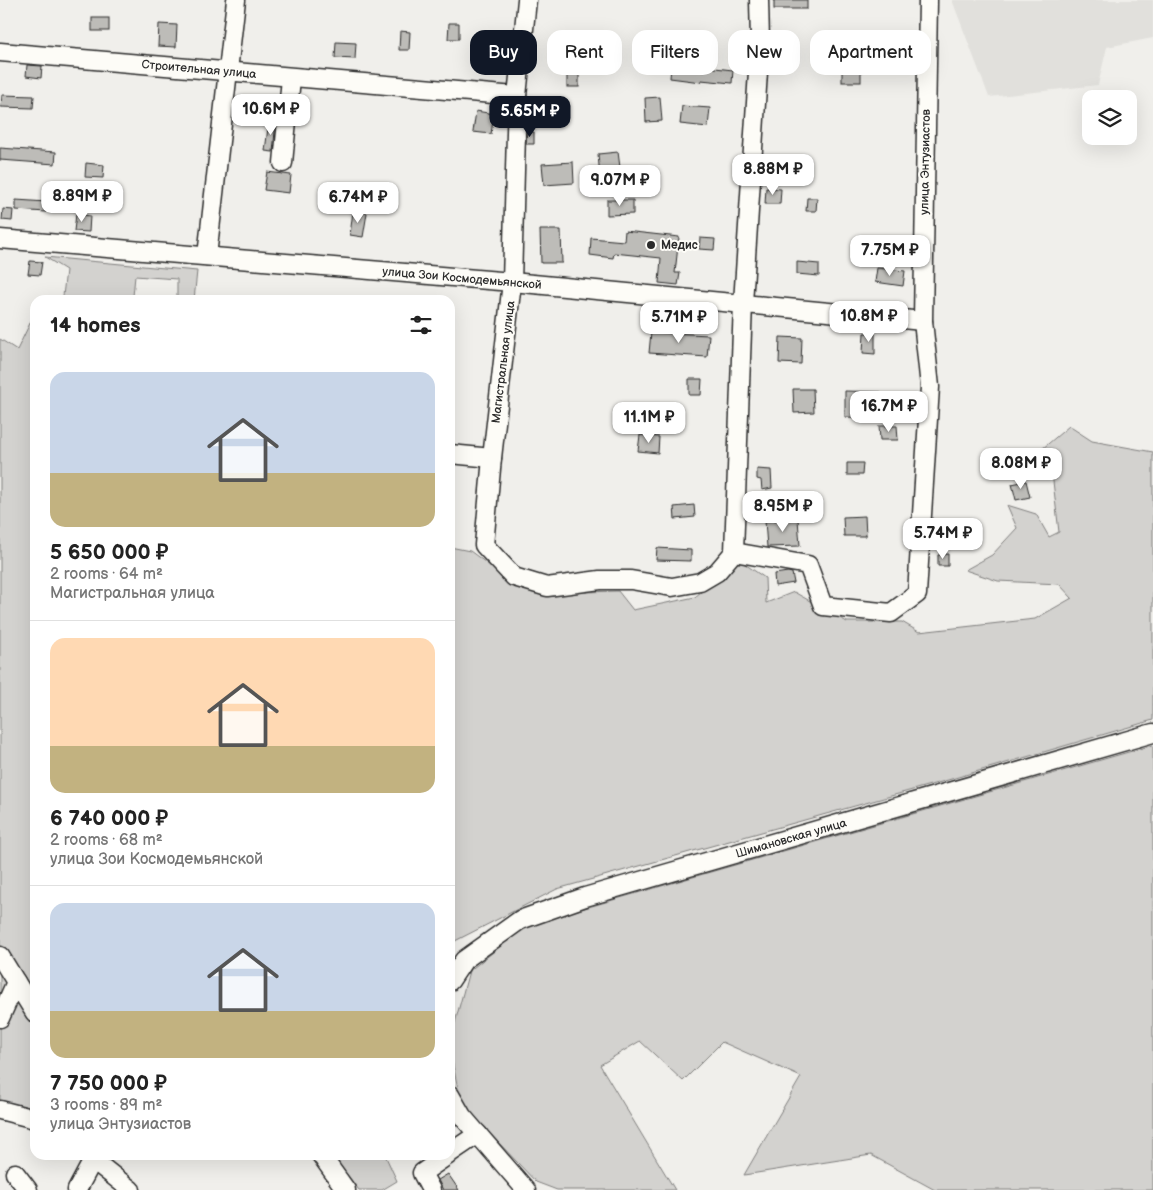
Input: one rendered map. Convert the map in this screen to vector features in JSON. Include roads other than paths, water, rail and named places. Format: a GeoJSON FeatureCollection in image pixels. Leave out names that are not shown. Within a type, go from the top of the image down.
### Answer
{"type":"FeatureCollection","features":[{"type":"Feature","properties":{"kind":"street"},"geometry":{"type":"LineString","coordinates":[[207,256],[236,0]]}},
{"type":"Feature","properties":{"kind":"street","name":"Магистральная улица"},"geometry":{"type":"LineString","coordinates":[[526,0],[517,96],[512,282],[484,545],[514,577],[547,587],[600,580],[631,580],[672,587],[700,582],[717,572],[734,552]]}},
{"type":"Feature","properties":{"kind":"street"},"geometry":{"type":"LineString","coordinates":[[734,552],[743,303],[760,41],[759,0]]}},
{"type":"Feature","properties":{"kind":"street","name":"улица Энтузиастов"},"geometry":{"type":"LineString","coordinates":[[734,552],[808,565],[823,606],[891,613],[917,594],[930,386],[923,321],[928,0]]}},
{"type":"Feature","properties":{"kind":"street","name":"Строительная улица"},"geometry":{"type":"LineString","coordinates":[[0,52],[517,96]]}},
{"type":"Feature","properties":{"kind":"street"},"geometry":{"type":"LineString","coordinates":[[283,163],[291,78]]}},
{"type":"Feature","properties":{"kind":"street","name":"улица Зои Космодемьянской"},"geometry":{"type":"LineString","coordinates":[[0,238],[512,282],[923,321]]}},
{"type":"Feature","properties":{"kind":"street"},"geometry":{"type":"LineString","coordinates":[[455,454],[492,458]]}},
{"type":"Feature","properties":{"kind":"street","name":"Шимановская улица"},"geometry":{"type":"LineString","coordinates":[[455,974],[464,960],[520,920],[566,904],[1153,733]]}},
{"type":"Feature","properties":{"kind":"street"},"geometry":{"type":"LineString","coordinates":[[0,956],[30,1005]]}},
{"type":"Feature","properties":{"kind":"street"},"geometry":{"type":"LineString","coordinates":[[0,1018],[16,982]]}},
{"type":"Feature","properties":{"kind":"street"},"geometry":{"type":"LineString","coordinates":[[455,1104],[462,1116],[526,1190]]}},
{"type":"Feature","properties":{"kind":"street"},"geometry":{"type":"LineString","coordinates":[[0,1110],[30,1118]]}},
{"type":"Feature","properties":{"kind":"street"},"geometry":{"type":"LineString","coordinates":[[455,1150],[478,1134]]}},
{"type":"Feature","properties":{"kind":"street"},"geometry":{"type":"LineString","coordinates":[[77,1190],[89,1160]]}},
{"type":"Feature","properties":{"kind":"street"},"geometry":{"type":"LineString","coordinates":[[94,1160],[131,1190]]}},
{"type":"Feature","properties":{"kind":"street"},"geometry":{"type":"LineString","coordinates":[[325,1160],[346,1190]]}},
{"type":"Feature","properties":{"kind":"street"},"geometry":{"type":"LineString","coordinates":[[431,1190],[422,1173],[440,1160]]}},
{"type":"Feature","properties":{"kind":"street"},"geometry":{"type":"LineString","coordinates":[[15,1173],[28,1190]]}},
{"type":"Feature","properties":{"kind":"place","name":"Медис"},"geometry":{"type":"Point","coordinates":[651,245]}}]}
